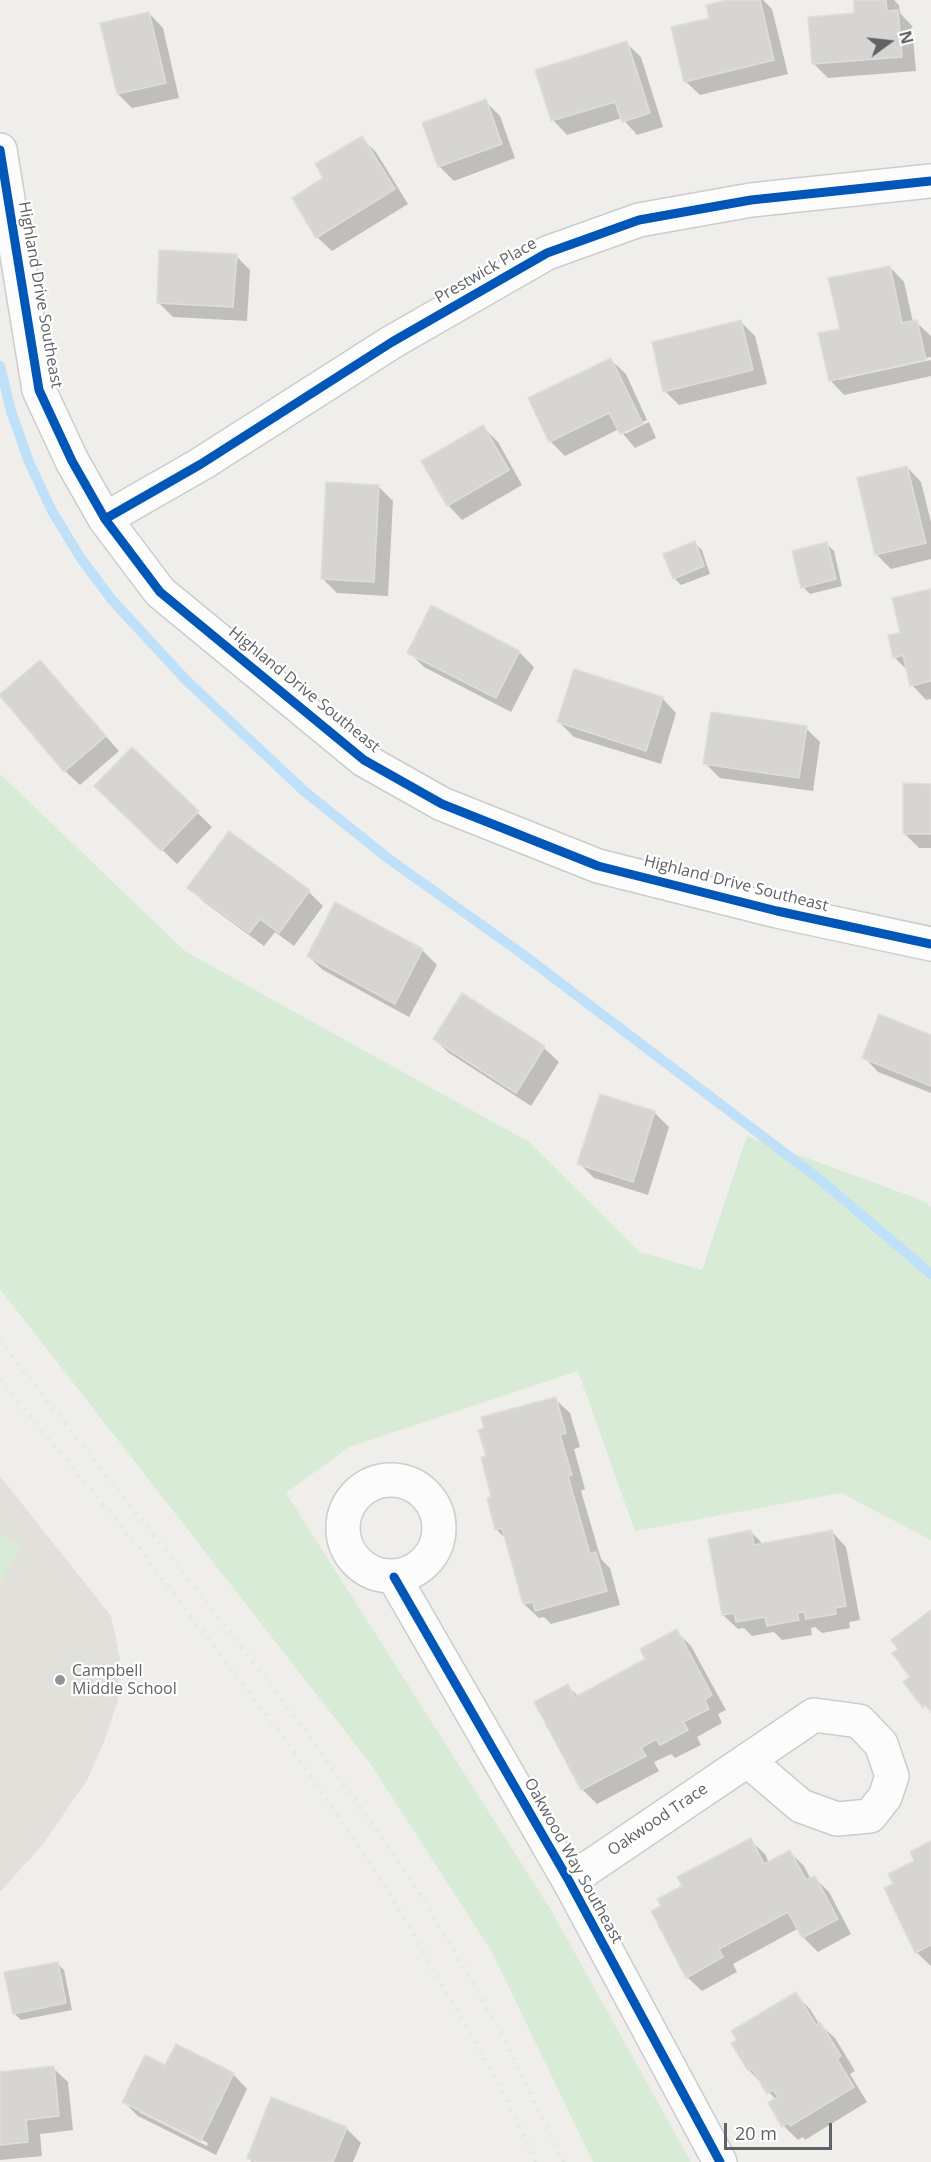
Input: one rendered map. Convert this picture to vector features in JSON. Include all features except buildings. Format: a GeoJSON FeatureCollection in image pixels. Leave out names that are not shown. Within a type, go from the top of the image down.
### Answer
{"type":"FeatureCollection","features":[{"type":"Feature","properties":{"kind":"street","name":"Highland Drive Southeast"},"geometry":{"type":"LineString","coordinates":[[0,150],[39,390],[72,461],[105,519],[160,592],[364,760],[442,804],[598,866],[777,911],[931,944]]}},
{"type":"Feature","properties":{"kind":"street","name":"Prestwick Place"},"geometry":{"type":"LineString","coordinates":[[105,519],[201,465],[392,342],[547,252],[639,220],[751,200],[931,181]]}},
{"type":"Feature","properties":{"kind":"street","name":"Oakwood Way Southeast"},"geometry":{"type":"LineString","coordinates":[[394,1577],[568,1881],[720,2162]]}},
{"type":"Feature","properties":{"kind":"street","name":"Oakwood Trace"},"geometry":{"type":"LineString","coordinates":[[568,1881],[747,1760]]}},
{"type":"Feature","properties":{"kind":"shaded area","name":"Campbell Middle School"},"geometry":{"type":"Polygon","coordinates":[[[0,1476],[111,1616],[120,1659],[118,1700],[104,1742],[87,1780],[43,1844],[0,1892],[0,1476]]]}},
{"type":"Feature","properties":{"kind":"green space"},"geometry":{"type":"Polygon","coordinates":[[[0,774],[185,951],[529,1142],[640,1252],[702,1270],[747,1136],[924,1201],[931,1207],[931,1540],[841,1493],[635,1531],[578,1371],[349,1447],[286,1493],[551,1910],[691,2162],[593,2162],[492,1952],[370,1763],[0,1289],[0,774]]]}},
{"type":"Feature","properties":{"kind":"green space"},"geometry":{"type":"Polygon","coordinates":[[[0,1533],[21,1545],[0,1583],[0,1533]]]}},
{"type":"Feature","properties":{"kind":"waterway"},"geometry":{"type":"LineString","coordinates":[[0,366],[11,411],[29,462],[52,511],[80,557],[112,600],[186,680],[304,791],[389,859],[521,953],[823,1182],[931,1274]]}},
{"type":"Feature","properties":{"kind":"railway"},"geometry":{"type":"LineString","coordinates":[[0,1341],[223,1623],[323,1754],[420,1894],[497,2025],[564,2162]]}},
{"type":"Feature","properties":{"kind":"railway"},"geometry":{"type":"LineString","coordinates":[[0,1379],[138,1547],[289,1745],[388,1891],[496,2078],[536,2162]]}},
{"type":"Feature","properties":{"kind":"cycle path"},"geometry":{"type":"LineString","coordinates":[[0,150],[39,390],[72,461],[105,519],[160,592],[364,760],[442,804],[598,866],[777,911],[931,944]]}},
{"type":"Feature","properties":{"kind":"cycle path"},"geometry":{"type":"LineString","coordinates":[[105,519],[201,464],[392,342],[547,253],[639,220],[751,200],[931,181]]}},
{"type":"Feature","properties":{"kind":"cycle path"},"geometry":{"type":"LineString","coordinates":[[394,1577],[569,1881],[720,2162]]}},
{"type":"Feature","properties":{"kind":"place","name":"Campbell Middle School"},"geometry":{"type":"Point","coordinates":[60,1680]}}]}
